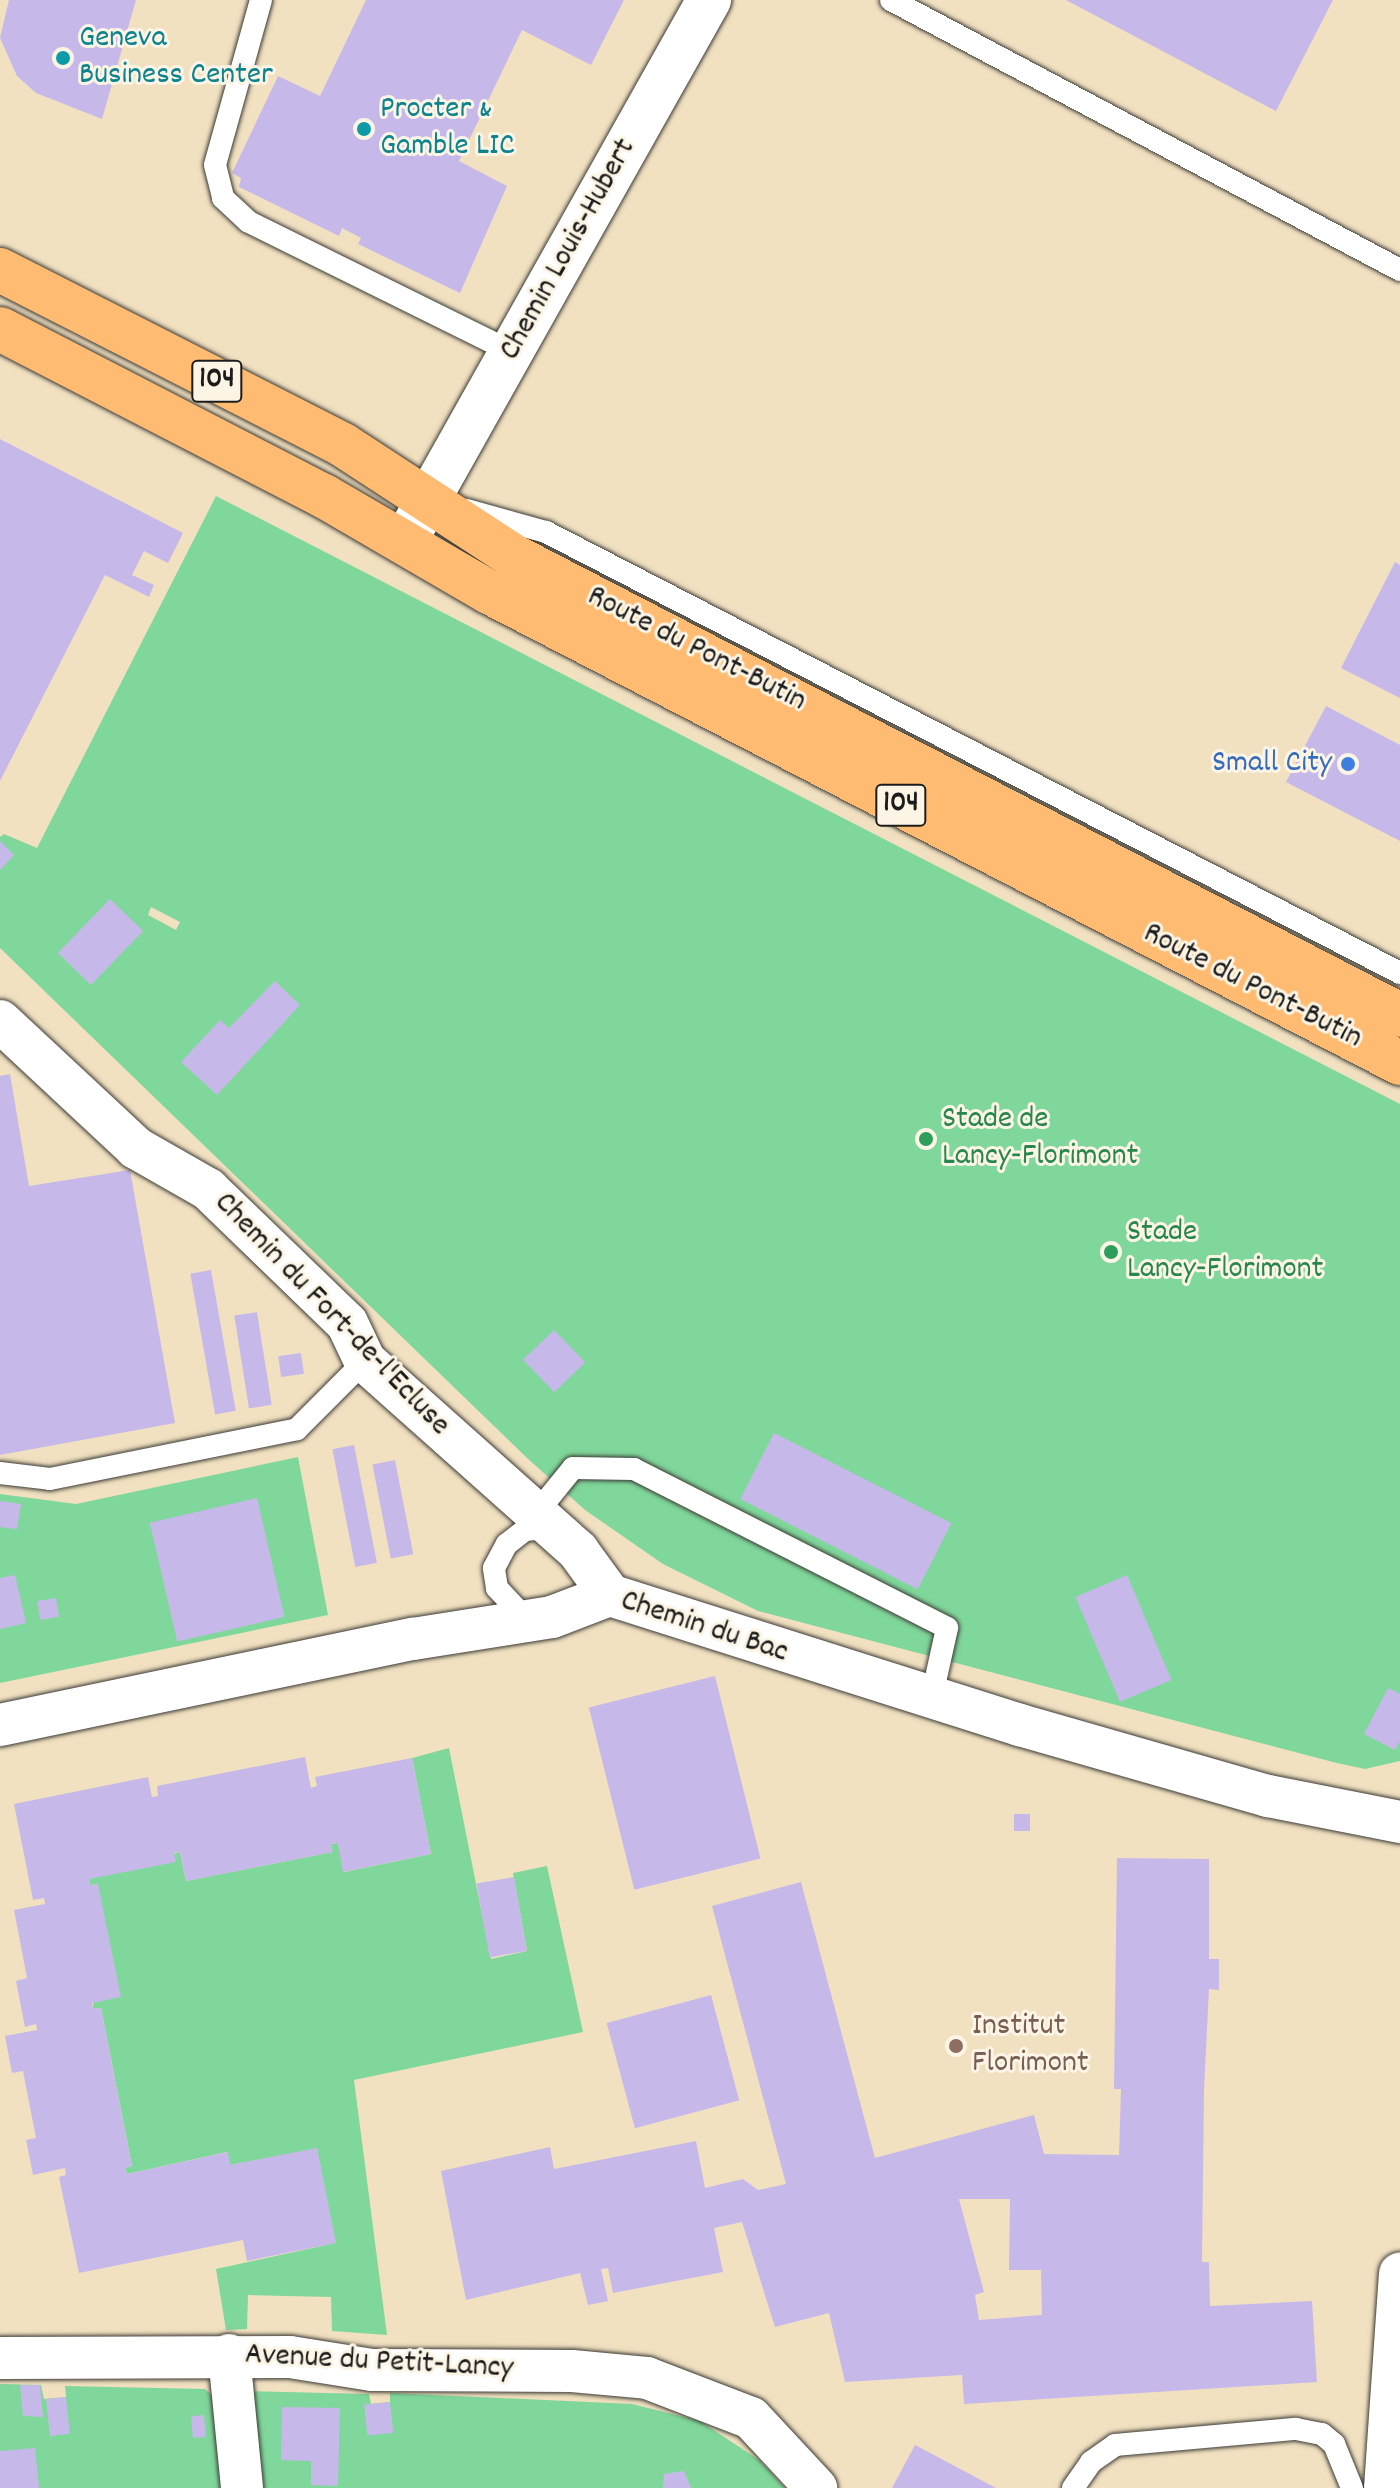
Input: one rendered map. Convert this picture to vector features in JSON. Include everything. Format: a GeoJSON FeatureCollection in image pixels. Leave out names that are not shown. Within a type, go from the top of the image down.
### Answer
{"type":"FeatureCollection","features":[{"type":"Feature","properties":{"kind":"main road","name":"Route du Pont-Butin"},"geometry":{"type":"LineString","coordinates":[[0,270],[343,445],[513,556],[1400,1015]]}},
{"type":"Feature","properties":{"kind":"main road","name":"Route du Pont-Butin"},"geometry":{"type":"LineString","coordinates":[[0,329],[405,541],[489,592],[1400,1063]]}},
{"type":"Feature","properties":{"kind":"street","name":"Chemin Louis-Hubert"},"geometry":{"type":"LineString","coordinates":[[405,541],[709,0]]}},
{"type":"Feature","properties":{"kind":"street","name":"Chemin du Fort-de-l'Ecluse"},"geometry":{"type":"LineString","coordinates":[[0,1021],[136,1148],[208,1189],[347,1323],[365,1361],[578,1551],[610,1595]]}},
{"type":"Feature","properties":{"kind":"street","name":"Chemin du Bac"},"geometry":{"type":"LineString","coordinates":[[0,1725],[527,1620],[610,1595],[931,1700],[1268,1796],[1400,1822]]}},
{"type":"Feature","properties":{"kind":"street"},"geometry":{"type":"LineString","coordinates":[[1385,2488],[1400,2274]]}},
{"type":"Feature","properties":{"kind":"street"},"geometry":{"type":"LineString","coordinates":[[229,2355],[242,2488]]}},
{"type":"Feature","properties":{"kind":"street","name":"Avenue du Petit-Lancy"},"geometry":{"type":"LineString","coordinates":[[0,2358],[229,2355],[290,2357],[372,2370],[572,2371],[647,2378],[751,2418],[816,2488]]}},
{"type":"Feature","properties":{"kind":"lane"},"geometry":{"type":"LineString","coordinates":[[261,0],[215,165],[223,198],[249,222],[512,352]]}},
{"type":"Feature","properties":{"kind":"lane"},"geometry":{"type":"LineString","coordinates":[[891,0],[1400,270]]}},
{"type":"Feature","properties":{"kind":"lane","name":"Route du Pont-Butin"},"geometry":{"type":"LineString","coordinates":[[429,500],[546,532],[1400,973]]}},
{"type":"Feature","properties":{"kind":"lane"},"geometry":{"type":"LineString","coordinates":[[0,1473],[50,1479],[297,1429],[365,1361]]}},
{"type":"Feature","properties":{"kind":"lane"},"geometry":{"type":"LineString","coordinates":[[527,1620],[497,1588],[494,1568],[507,1544],[542,1522],[573,1468],[634,1469],[947,1628],[931,1700]]}},
{"type":"Feature","properties":{"kind":"lane"},"geometry":{"type":"LineString","coordinates":[[1073,2488],[1091,2462],[1115,2445],[1296,2429],[1322,2434],[1334,2444],[1352,2488]]}},
{"type":"Feature","properties":{"kind":"green space","name":"Stade de Lancy-Florimont"},"geometry":{"type":"Polygon","coordinates":[[[216,496],[1400,1104],[1400,1761],[1365,1769],[1337,1763],[758,1611],[663,1564],[585,1510],[526,1457],[0,948],[0,837],[4,834],[37,848],[216,496]],[[151,907],[148,915],[176,930],[180,922],[151,907]]]}},
{"type":"Feature","properties":{"kind":"green space"},"geometry":{"type":"Polygon","coordinates":[[[298,1457],[328,1615],[0,1683],[0,1494],[76,1504],[298,1457]]]}},
{"type":"Feature","properties":{"kind":"green space"},"geometry":{"type":"Polygon","coordinates":[[[449,1748],[491,1959],[527,1951],[513,1873],[547,1866],[583,2032],[354,2080],[387,2335],[332,2331],[331,2297],[248,2295],[247,2329],[226,2330],[216,2269],[335,2243],[317,2149],[230,2165],[227,2152],[127,2174],[125,2168],[132,2166],[101,2008],[93,2009],[98,1884],[90,1885],[89,1879],[180,1852],[186,1881],[332,1852],[331,1844],[338,1843],[344,1872],[431,1854],[412,1758],[449,1748]]]}},
{"type":"Feature","properties":{"kind":"green space"},"geometry":{"type":"Polygon","coordinates":[[[0,2384],[41,2385],[44,2399],[66,2397],[65,2386],[205,2389],[213,2396],[223,2488],[0,2488],[0,2384]]]}},
{"type":"Feature","properties":{"kind":"green space"},"geometry":{"type":"Polygon","coordinates":[[[249,2391],[369,2394],[371,2404],[390,2402],[390,2393],[632,2404],[700,2421],[759,2460],[785,2488],[255,2488],[249,2391]]]}},
{"type":"Feature","properties":{"kind":"building","name":"Geneva Business Center"},"geometry":{"type":"Polygon","coordinates":[[[9,0],[136,0],[102,119],[36,93],[17,76],[0,38],[9,0]]]}},
{"type":"Feature","properties":{"kind":"building","name":"Procter & Gamble LIC"},"geometry":{"type":"Polygon","coordinates":[[[366,0],[624,0],[591,65],[522,30],[459,161],[507,186],[460,293],[358,244],[361,238],[342,228],[339,236],[239,187],[241,178],[232,173],[278,76],[320,96],[366,0]]]}},
{"type":"Feature","properties":{"kind":"building"},"geometry":{"type":"Polygon","coordinates":[[[1066,0],[1333,0],[1276,111],[1066,0]]]}},
{"type":"Feature","properties":{"kind":"building"},"geometry":{"type":"Polygon","coordinates":[[[0,439],[183,533],[168,563],[144,551],[132,575],[154,585],[149,597],[105,575],[0,781],[0,439]]]}},
{"type":"Feature","properties":{"kind":"building","name":"Small City"},"geometry":{"type":"Polygon","coordinates":[[[1395,562],[1400,565],[1400,698],[1341,668],[1395,562]]]}},
{"type":"Feature","properties":{"kind":"building","name":"Small City"},"geometry":{"type":"Polygon","coordinates":[[[1326,706],[1400,745],[1400,841],[1286,782],[1326,706]]]}},
{"type":"Feature","properties":{"kind":"building"},"geometry":{"type":"Polygon","coordinates":[[[0,841],[14,855],[0,870],[0,841]]]}},
{"type":"Feature","properties":{"kind":"building"},"geometry":{"type":"Polygon","coordinates":[[[110,899],[143,931],[91,985],[58,953],[110,899]]]}},
{"type":"Feature","properties":{"kind":"building"},"geometry":{"type":"Polygon","coordinates":[[[275,981],[300,1005],[217,1095],[181,1062],[220,1020],[229,1028],[275,981]]]}},
{"type":"Feature","properties":{"kind":"building"},"geometry":{"type":"Polygon","coordinates":[[[10,1074],[29,1186],[130,1170],[175,1423],[0,1455],[0,1076],[10,1074]]]}},
{"type":"Feature","properties":{"kind":"building"},"geometry":{"type":"Polygon","coordinates":[[[211,1270],[236,1411],[215,1414],[190,1274],[211,1270]]]}},
{"type":"Feature","properties":{"kind":"building"},"geometry":{"type":"Polygon","coordinates":[[[257,1312],[272,1405],[249,1408],[234,1316],[257,1312]]]}},
{"type":"Feature","properties":{"kind":"building"},"geometry":{"type":"Polygon","coordinates":[[[554,1330],[585,1362],[554,1392],[523,1360],[554,1330]]]}},
{"type":"Feature","properties":{"kind":"building"},"geometry":{"type":"Polygon","coordinates":[[[301,1353],[304,1374],[281,1377],[278,1356],[301,1353]]]}},
{"type":"Feature","properties":{"kind":"building"},"geometry":{"type":"Polygon","coordinates":[[[774,1433],[951,1523],[918,1589],[740,1499],[774,1433]]]}},
{"type":"Feature","properties":{"kind":"building"},"geometry":{"type":"Polygon","coordinates":[[[354,1445],[377,1563],[355,1567],[332,1449],[354,1445]]]}},
{"type":"Feature","properties":{"kind":"building"},"geometry":{"type":"Polygon","coordinates":[[[395,1460],[413,1554],[391,1559],[372,1464],[395,1460]]]}},
{"type":"Feature","properties":{"kind":"building"},"geometry":{"type":"Polygon","coordinates":[[[257,1498],[284,1617],[177,1642],[150,1523],[257,1498]]]}},
{"type":"Feature","properties":{"kind":"building"},"geometry":{"type":"Polygon","coordinates":[[[0,1501],[21,1504],[17,1529],[0,1527],[0,1501]]]}},
{"type":"Feature","properties":{"kind":"building"},"geometry":{"type":"Polygon","coordinates":[[[15,1575],[26,1623],[0,1629],[0,1578],[15,1575]]]}},
{"type":"Feature","properties":{"kind":"building"},"geometry":{"type":"Polygon","coordinates":[[[1127,1575],[1172,1680],[1120,1702],[1075,1597],[1127,1575]]]}},
{"type":"Feature","properties":{"kind":"building"},"geometry":{"type":"Polygon","coordinates":[[[56,1598],[59,1617],[40,1620],[37,1601],[56,1598]]]}},
{"type":"Feature","properties":{"kind":"building"},"geometry":{"type":"Polygon","coordinates":[[[715,1676],[760,1858],[634,1890],[589,1707],[715,1676]]]}},
{"type":"Feature","properties":{"kind":"building"},"geometry":{"type":"Polygon","coordinates":[[[1388,1688],[1400,1694],[1400,1741],[1395,1750],[1364,1734],[1388,1688]]]}},
{"type":"Feature","properties":{"kind":"building"},"geometry":{"type":"Polygon","coordinates":[[[305,1757],[311,1788],[317,1786],[315,1777],[412,1758],[431,1854],[343,1872],[338,1843],[331,1844],[333,1852],[186,1881],[180,1852],[174,1853],[176,1862],[89,1879],[90,1885],[98,1884],[121,1997],[92,2003],[93,2009],[101,2008],[132,2166],[125,2168],[127,2174],[228,2152],[230,2165],[317,2148],[336,2243],[247,2261],[243,2240],[79,2273],[59,2177],[66,2175],[65,2168],[33,2175],[26,2140],[36,2138],[23,2071],[12,2073],[5,2036],[37,2030],[36,2024],[25,2027],[16,1981],[27,1978],[14,1910],[45,1904],[44,1898],[33,1900],[14,1804],[148,1777],[152,1797],[158,1796],[157,1786],[305,1757]]]}},
{"type":"Feature","properties":{"kind":"building"},"geometry":{"type":"Polygon","coordinates":[[[1014,1814],[1030,1814],[1030,1831],[1014,1831],[1014,1814]]]}},
{"type":"Feature","properties":{"kind":"building"},"geometry":{"type":"Polygon","coordinates":[[[1117,1858],[1209,1859],[1209,1959],[1219,1959],[1219,1990],[1209,1989],[1204,2090],[1202,2262],[1209,2262],[1210,2306],[1312,2301],[1317,2382],[964,2404],[962,2375],[845,2382],[829,2313],[775,2327],[742,2222],[714,2228],[723,2272],[613,2293],[608,2268],[601,2269],[608,2301],[588,2305],[580,2273],[466,2300],[441,2171],[550,2147],[554,2169],[696,2141],[705,2188],[743,2179],[758,2190],[786,2184],[712,1906],[801,1882],[875,2158],[1034,2115],[1044,2154],[1119,2155],[1121,2089],[1114,2089],[1117,1858]],[[959,2199],[984,2292],[975,2295],[979,2320],[1042,2315],[1041,2270],[1009,2270],[1010,2199],[959,2199]]]}},
{"type":"Feature","properties":{"kind":"building"},"geometry":{"type":"Polygon","coordinates":[[[514,1877],[527,1951],[490,1957],[477,1884],[514,1877]]]}},
{"type":"Feature","properties":{"kind":"building"},"geometry":{"type":"Polygon","coordinates":[[[711,1995],[739,2100],[635,2128],[607,2023],[711,1995]]]}},
{"type":"Feature","properties":{"kind":"building"},"geometry":{"type":"Polygon","coordinates":[[[20,2385],[40,2385],[43,2417],[23,2416],[20,2385]]]}},
{"type":"Feature","properties":{"kind":"building"},"geometry":{"type":"Polygon","coordinates":[[[66,2397],[70,2434],[50,2436],[46,2399],[66,2397]]]}},
{"type":"Feature","properties":{"kind":"building"},"geometry":{"type":"Polygon","coordinates":[[[390,2402],[393,2433],[367,2436],[364,2405],[390,2402]]]}},
{"type":"Feature","properties":{"kind":"building"},"geometry":{"type":"Polygon","coordinates":[[[282,2407],[340,2408],[338,2486],[311,2485],[311,2461],[281,2460],[282,2407]]]}},
{"type":"Feature","properties":{"kind":"building"},"geometry":{"type":"Polygon","coordinates":[[[204,2415],[206,2437],[193,2438],[191,2416],[204,2415]]]}},
{"type":"Feature","properties":{"kind":"building"},"geometry":{"type":"Polygon","coordinates":[[[915,2445],[996,2488],[892,2488],[915,2445]]]}},
{"type":"Feature","properties":{"kind":"building"},"geometry":{"type":"Polygon","coordinates":[[[35,2448],[39,2488],[0,2488],[0,2451],[35,2448]]]}},
{"type":"Feature","properties":{"kind":"building"},"geometry":{"type":"Polygon","coordinates":[[[684,2471],[691,2488],[663,2488],[664,2474],[684,2471]]]}},
{"type":"Feature","properties":{"kind":"place","name":"Geneva Business Center"},"geometry":{"type":"Point","coordinates":[63,58]}},
{"type":"Feature","properties":{"kind":"place","name":"Procter & Gamble LIC"},"geometry":{"type":"Point","coordinates":[364,129]}},
{"type":"Feature","properties":{"kind":"place","name":"Small City"},"geometry":{"type":"Point","coordinates":[1348,764]}},
{"type":"Feature","properties":{"kind":"place","name":"Stade de Lancy-Florimont"},"geometry":{"type":"Point","coordinates":[926,1139]}},
{"type":"Feature","properties":{"kind":"place","name":"Stade Lancy-Florimont"},"geometry":{"type":"Point","coordinates":[1111,1252]}},
{"type":"Feature","properties":{"kind":"place","name":"Institut Florimont"},"geometry":{"type":"Point","coordinates":[956,2046]}}]}
